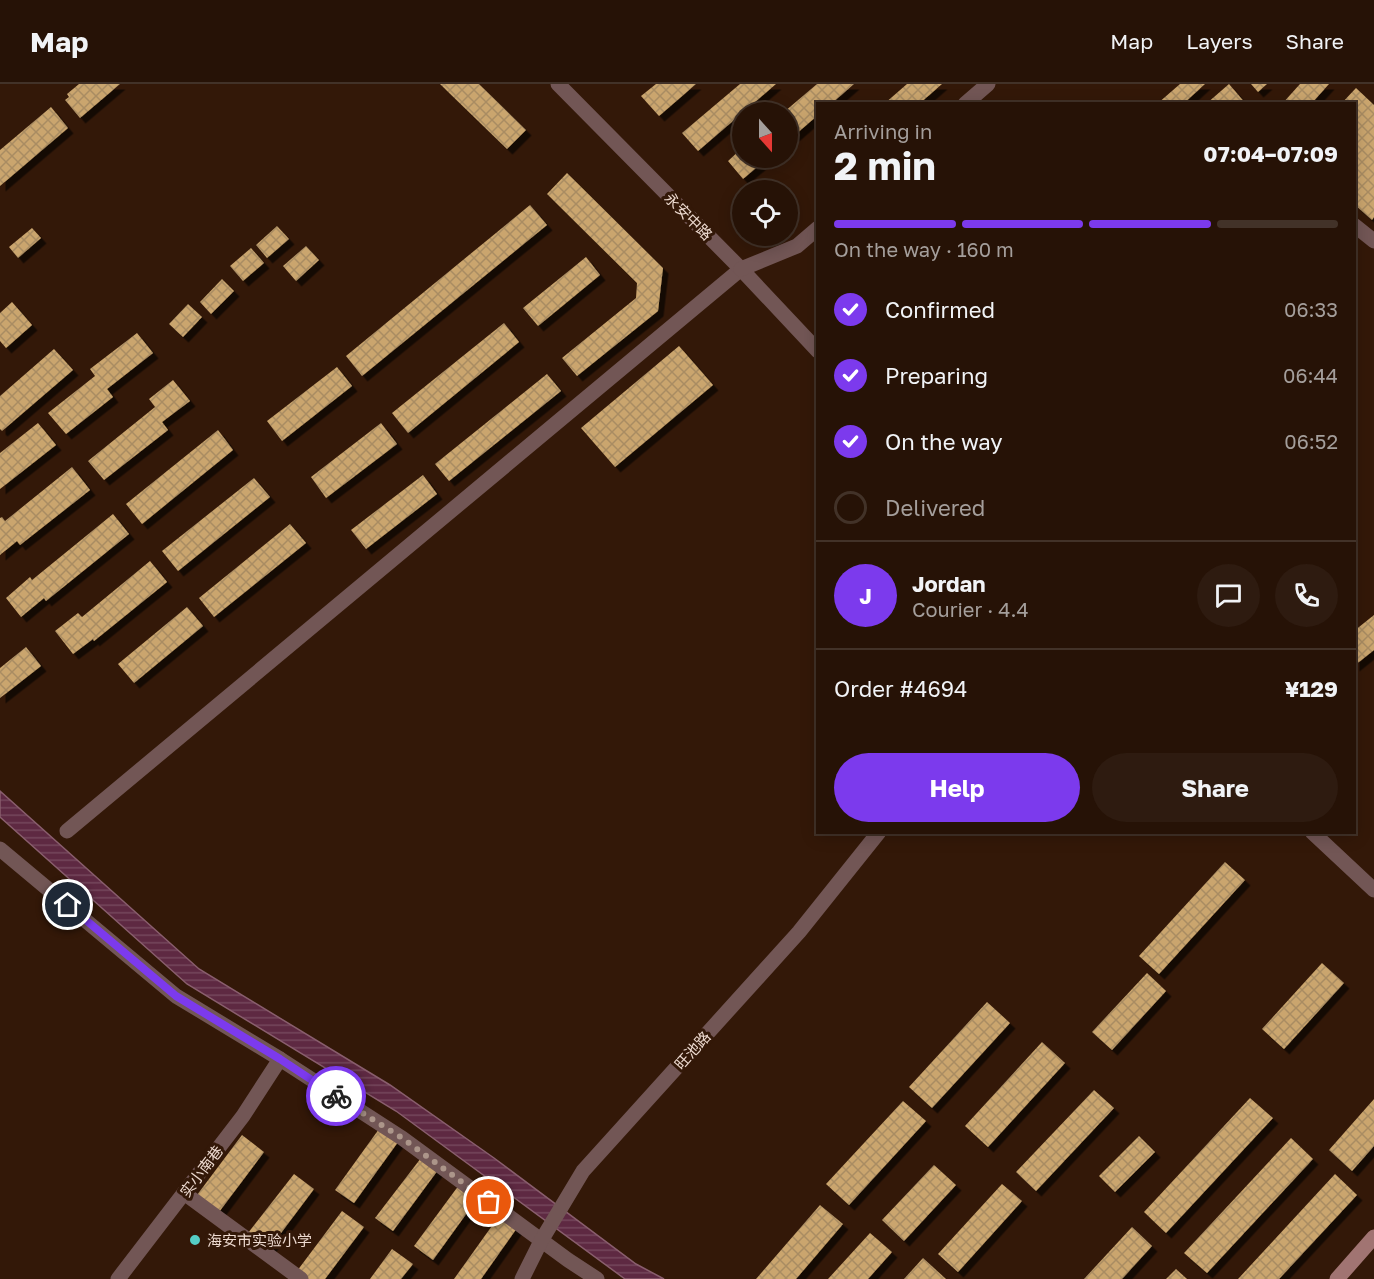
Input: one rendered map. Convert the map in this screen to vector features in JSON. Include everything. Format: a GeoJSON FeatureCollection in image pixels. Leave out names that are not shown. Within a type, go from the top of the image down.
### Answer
{"type":"FeatureCollection","features":[{"type":"Feature","properties":{"kind":"main road"},"geometry":{"type":"LineString","coordinates":[[1337,1279],[1374,1237]]}},
{"type":"Feature","properties":{"kind":"street","name":"永安中路"},"geometry":{"type":"LineString","coordinates":[[558,84],[741,269],[816,349]]}},
{"type":"Feature","properties":{"kind":"street"},"geometry":{"type":"LineString","coordinates":[[967,102],[988,84]]}},
{"type":"Feature","properties":{"kind":"street"},"geometry":{"type":"LineString","coordinates":[[1356,227],[1374,241]]}},
{"type":"Feature","properties":{"kind":"street"},"geometry":{"type":"LineString","coordinates":[[67,831],[741,269],[797,246],[816,230]]}},
{"type":"Feature","properties":{"kind":"street","name":"旺池路"},"geometry":{"type":"LineString","coordinates":[[522,1279],[541,1241],[583,1171],[800,932],[877,834]]}},
{"type":"Feature","properties":{"kind":"street"},"geometry":{"type":"LineString","coordinates":[[1314,834],[1374,890]]}},
{"type":"Feature","properties":{"kind":"street"},"geometry":{"type":"LineString","coordinates":[[0,849],[176,996],[280,1059],[402,1138],[541,1241],[597,1279]]}},
{"type":"Feature","properties":{"kind":"street","name":"实小南巷"},"geometry":{"type":"LineString","coordinates":[[118,1279],[243,1116],[280,1059]]}},
{"type":"Feature","properties":{"kind":"street"},"geometry":{"type":"LineString","coordinates":[[184,1193],[301,1279]]}},
{"type":"Feature","properties":{"kind":"shaded area"},"geometry":{"type":"Polygon","coordinates":[[[0,791],[199,969],[390,1085],[494,1158],[636,1264],[664,1279],[625,1279],[396,1111],[187,984],[0,817],[0,791]]]}},
{"type":"Feature","properties":{"kind":"building"},"geometry":{"type":"Polygon","coordinates":[[[79,84],[120,84],[80,118],[65,100],[69,97],[67,94],[79,84]]]}},
{"type":"Feature","properties":{"kind":"building"},"geometry":{"type":"Polygon","coordinates":[[[440,84],[479,84],[526,130],[507,149],[440,84]]]}},
{"type":"Feature","properties":{"kind":"building"},"geometry":{"type":"Polygon","coordinates":[[[656,84],[696,84],[659,116],[641,96],[656,84]]]}},
{"type":"Feature","properties":{"kind":"building"},"geometry":{"type":"Polygon","coordinates":[[[740,84],[776,84],[755,102],[732,102],[732,122],[698,151],[682,133],[740,84]]]}},
{"type":"Feature","properties":{"kind":"building"},"geometry":{"type":"Polygon","coordinates":[[[817,84],[854,84],[833,102],[816,102],[816,117],[798,132],[798,102],[796,102],[817,84]]]}},
{"type":"Feature","properties":{"kind":"building"},"geometry":{"type":"Polygon","coordinates":[[[907,84],[942,84],[921,102],[886,102],[907,84]]]}},
{"type":"Feature","properties":{"kind":"building"},"geometry":{"type":"Polygon","coordinates":[[[1180,84],[1205,84],[1185,102],[1159,102],[1180,84]]]}},
{"type":"Feature","properties":{"kind":"building"},"geometry":{"type":"Polygon","coordinates":[[[1229,84],[1244,102],[1208,102],[1229,84]]]}},
{"type":"Feature","properties":{"kind":"building"},"geometry":{"type":"Polygon","coordinates":[[[1251,84],[1267,84],[1258,92],[1251,84]]]}},
{"type":"Feature","properties":{"kind":"building"},"geometry":{"type":"Polygon","coordinates":[[[1300,84],[1329,84],[1313,102],[1284,102],[1300,84]]]}},
{"type":"Feature","properties":{"kind":"building"},"geometry":{"type":"Polygon","coordinates":[[[1356,88],[1374,105],[1374,217],[1372,220],[1356,206],[1356,102],[1343,102],[1356,88]]]}},
{"type":"Feature","properties":{"kind":"building"},"geometry":{"type":"Polygon","coordinates":[[[51,107],[68,128],[0,186],[0,150],[51,107]]]}},
{"type":"Feature","properties":{"kind":"building"},"geometry":{"type":"Polygon","coordinates":[[[734,168],[756,168],[743,179],[734,168]]]}},
{"type":"Feature","properties":{"kind":"building"},"geometry":{"type":"Polygon","coordinates":[[[567,173],[663,268],[658,311],[577,376],[562,358],[636,298],[637,283],[547,194],[567,173]]]}},
{"type":"Feature","properties":{"kind":"building"},"geometry":{"type":"Polygon","coordinates":[[[530,205],[547,225],[362,376],[346,356],[530,205]]]}},
{"type":"Feature","properties":{"kind":"building"},"geometry":{"type":"Polygon","coordinates":[[[277,226],[289,239],[267,258],[256,245],[277,226]]]}},
{"type":"Feature","properties":{"kind":"building"},"geometry":{"type":"Polygon","coordinates":[[[32,228],[41,238],[18,258],[9,247],[32,228]]]}},
{"type":"Feature","properties":{"kind":"building"},"geometry":{"type":"Polygon","coordinates":[[[306,246],[319,260],[296,281],[283,266],[306,246]]]}},
{"type":"Feature","properties":{"kind":"building"},"geometry":{"type":"Polygon","coordinates":[[[251,248],[264,263],[243,281],[230,266],[251,248]]]}},
{"type":"Feature","properties":{"kind":"building"},"geometry":{"type":"Polygon","coordinates":[[[586,257],[600,275],[538,326],[523,308],[586,257]]]}},
{"type":"Feature","properties":{"kind":"building"},"geometry":{"type":"Polygon","coordinates":[[[222,279],[234,291],[211,314],[200,302],[222,279]]]}},
{"type":"Feature","properties":{"kind":"building"},"geometry":{"type":"Polygon","coordinates":[[[12,302],[32,325],[6,348],[0,341],[0,313],[12,302]]]}},
{"type":"Feature","properties":{"kind":"building"},"geometry":{"type":"Polygon","coordinates":[[[188,304],[202,317],[183,337],[169,324],[188,304]]]}},
{"type":"Feature","properties":{"kind":"building"},"geometry":{"type":"Polygon","coordinates":[[[504,323],[519,342],[408,433],[392,413],[504,323]]]}},
{"type":"Feature","properties":{"kind":"building"},"geometry":{"type":"Polygon","coordinates":[[[137,333],[153,353],[107,389],[113,397],[66,434],[48,413],[95,376],[90,369],[137,333]]]}},
{"type":"Feature","properties":{"kind":"building"},"geometry":{"type":"Polygon","coordinates":[[[679,346],[713,385],[615,467],[581,428],[679,346]]]}},
{"type":"Feature","properties":{"kind":"building"},"geometry":{"type":"Polygon","coordinates":[[[54,349],[73,370],[2,431],[0,429],[0,396],[54,349]]]}},
{"type":"Feature","properties":{"kind":"building"},"geometry":{"type":"Polygon","coordinates":[[[337,367],[352,386],[282,441],[267,421],[337,367]]]}},
{"type":"Feature","properties":{"kind":"building"},"geometry":{"type":"Polygon","coordinates":[[[547,374],[561,391],[449,481],[435,464],[547,374]]]}},
{"type":"Feature","properties":{"kind":"building"},"geometry":{"type":"Polygon","coordinates":[[[173,380],[190,401],[162,422],[168,430],[104,480],[88,461],[155,407],[149,399],[173,380]]]}},
{"type":"Feature","properties":{"kind":"building"},"geometry":{"type":"Polygon","coordinates":[[[38,423],[56,445],[0,489],[0,453],[38,423]]]}},
{"type":"Feature","properties":{"kind":"building"},"geometry":{"type":"Polygon","coordinates":[[[381,423],[397,444],[326,498],[311,477],[381,423]]]}},
{"type":"Feature","properties":{"kind":"building"},"geometry":{"type":"Polygon","coordinates":[[[218,430],[233,450],[142,524],[126,504],[218,430]]]}},
{"type":"Feature","properties":{"kind":"building"},"geometry":{"type":"Polygon","coordinates":[[[72,467],[90,490],[20,545],[17,541],[0,555],[0,518],[2,517],[5,521],[72,467]]]}},
{"type":"Feature","properties":{"kind":"building"},"geometry":{"type":"Polygon","coordinates":[[[423,475],[437,494],[366,549],[351,530],[423,475]]]}},
{"type":"Feature","properties":{"kind":"building"},"geometry":{"type":"Polygon","coordinates":[[[254,478],[270,497],[178,571],[162,551],[254,478]]]}},
{"type":"Feature","properties":{"kind":"building"},"geometry":{"type":"Polygon","coordinates":[[[113,514],[129,534],[46,601],[44,598],[21,617],[6,598],[30,577],[32,580],[113,514]]]}},
{"type":"Feature","properties":{"kind":"building"},"geometry":{"type":"Polygon","coordinates":[[[290,524],[306,543],[214,617],[199,598],[290,524]]]}},
{"type":"Feature","properties":{"kind":"building"},"geometry":{"type":"Polygon","coordinates":[[[150,561],[167,582],[94,641],[93,639],[73,654],[55,631],[78,613],[82,617],[150,561]]]}},
{"type":"Feature","properties":{"kind":"building"},"geometry":{"type":"Polygon","coordinates":[[[187,607],[203,626],[134,683],[118,664],[187,607]]]}},
{"type":"Feature","properties":{"kind":"building"},"geometry":{"type":"Polygon","coordinates":[[[1374,615],[1374,650],[1356,664],[1356,629],[1374,615]]]}},
{"type":"Feature","properties":{"kind":"building"},"geometry":{"type":"Polygon","coordinates":[[[26,647],[41,666],[0,698],[0,668],[26,647]]]}},
{"type":"Feature","properties":{"kind":"building"},"geometry":{"type":"Polygon","coordinates":[[[1225,862],[1245,880],[1159,974],[1139,956],[1225,862]]]}},
{"type":"Feature","properties":{"kind":"building"},"geometry":{"type":"Polygon","coordinates":[[[1322,963],[1344,983],[1284,1049],[1262,1029],[1322,963]]]}},
{"type":"Feature","properties":{"kind":"building"},"geometry":{"type":"Polygon","coordinates":[[[1147,973],[1166,991],[1112,1050],[1092,1032],[1147,973]]]}},
{"type":"Feature","properties":{"kind":"building"},"geometry":{"type":"Polygon","coordinates":[[[987,1002],[1010,1023],[932,1108],[909,1087],[987,1002]]]}},
{"type":"Feature","properties":{"kind":"building"},"geometry":{"type":"Polygon","coordinates":[[[1042,1042],[1065,1063],[988,1147],[965,1126],[1042,1042]]]}},
{"type":"Feature","properties":{"kind":"building"},"geometry":{"type":"Polygon","coordinates":[[[1094,1090],[1114,1108],[1036,1191],[1016,1172],[1094,1090]]]}},
{"type":"Feature","properties":{"kind":"building"},"geometry":{"type":"Polygon","coordinates":[[[1250,1098],[1273,1118],[1166,1233],[1144,1212],[1250,1098]]]}},
{"type":"Feature","properties":{"kind":"building"},"geometry":{"type":"Polygon","coordinates":[[[1374,1099],[1374,1146],[1352,1171],[1329,1150],[1374,1099]]]}},
{"type":"Feature","properties":{"kind":"building"},"geometry":{"type":"Polygon","coordinates":[[[903,1101],[926,1121],[849,1205],[826,1184],[903,1101]]]}},
{"type":"Feature","properties":{"kind":"building"},"geometry":{"type":"Polygon","coordinates":[[[379,1129],[398,1142],[354,1203],[335,1190],[379,1129]]]}},
{"type":"Feature","properties":{"kind":"building"},"geometry":{"type":"Polygon","coordinates":[[[242,1135],[264,1152],[219,1212],[197,1195],[242,1135]]]}},
{"type":"Feature","properties":{"kind":"building"},"geometry":{"type":"Polygon","coordinates":[[[1139,1136],[1155,1152],[1115,1192],[1099,1176],[1139,1136]]]}},
{"type":"Feature","properties":{"kind":"building"},"geometry":{"type":"Polygon","coordinates":[[[1291,1138],[1313,1159],[1207,1273],[1184,1253],[1291,1138]]]}},
{"type":"Feature","properties":{"kind":"building"},"geometry":{"type":"Polygon","coordinates":[[[421,1158],[438,1170],[393,1231],[375,1218],[421,1158]]]}},
{"type":"Feature","properties":{"kind":"building"},"geometry":{"type":"Polygon","coordinates":[[[934,1165],[956,1185],[904,1241],[882,1220],[934,1165]]]}},
{"type":"Feature","properties":{"kind":"building"},"geometry":{"type":"Polygon","coordinates":[[[294,1174],[314,1189],[269,1249],[248,1233],[294,1174]]]}},
{"type":"Feature","properties":{"kind":"building"},"geometry":{"type":"Polygon","coordinates":[[[1335,1174],[1357,1195],[1279,1279],[1238,1279],[1335,1174]]]}},
{"type":"Feature","properties":{"kind":"building"},"geometry":{"type":"Polygon","coordinates":[[[1002,1184],[1022,1201],[958,1272],[938,1254],[1002,1184]]]}},
{"type":"Feature","properties":{"kind":"building"},"geometry":{"type":"Polygon","coordinates":[[[459,1185],[477,1199],[433,1260],[414,1246],[459,1185]]]}},
{"type":"Feature","properties":{"kind":"building"},"geometry":{"type":"Polygon","coordinates":[[[820,1205],[843,1224],[796,1279],[756,1279],[820,1205]]]}},
{"type":"Feature","properties":{"kind":"building"},"geometry":{"type":"Polygon","coordinates":[[[342,1211],[364,1227],[325,1279],[307,1279],[297,1271],[342,1211]]]}},
{"type":"Feature","properties":{"kind":"building"},"geometry":{"type":"Polygon","coordinates":[[[499,1216],[517,1228],[481,1279],[454,1279],[499,1216]]]}},
{"type":"Feature","properties":{"kind":"building"},"geometry":{"type":"Polygon","coordinates":[[[1132,1227],[1152,1246],[1122,1279],[1084,1279],[1132,1227]]]}},
{"type":"Feature","properties":{"kind":"building"},"geometry":{"type":"Polygon","coordinates":[[[870,1233],[892,1252],[868,1279],[828,1279],[870,1233]]]}},
{"type":"Feature","properties":{"kind":"building"},"geometry":{"type":"Polygon","coordinates":[[[392,1249],[413,1264],[401,1279],[370,1279],[392,1249]]]}},
{"type":"Feature","properties":{"kind":"building"},"geometry":{"type":"Polygon","coordinates":[[[923,1258],[946,1279],[904,1279],[923,1258]]]}},
{"type":"Feature","properties":{"kind":"building"},"geometry":{"type":"Polygon","coordinates":[[[1176,1269],[1187,1279],[1166,1279],[1176,1269]]]}},
{"type":"Feature","properties":{"kind":"way so far"},"geometry":{"type":"LineString","coordinates":[[336,1096],[402,1138],[489,1202]]}},
{"type":"Feature","properties":{"kind":"place","name":"海安市实验小学"},"geometry":{"type":"Point","coordinates":[195,1240]}},
{"type":"Feature","properties":{"kind":"route"},"geometry":{"type":"LineString","coordinates":[[68,905],[176,996],[336,1096]]}}]}
